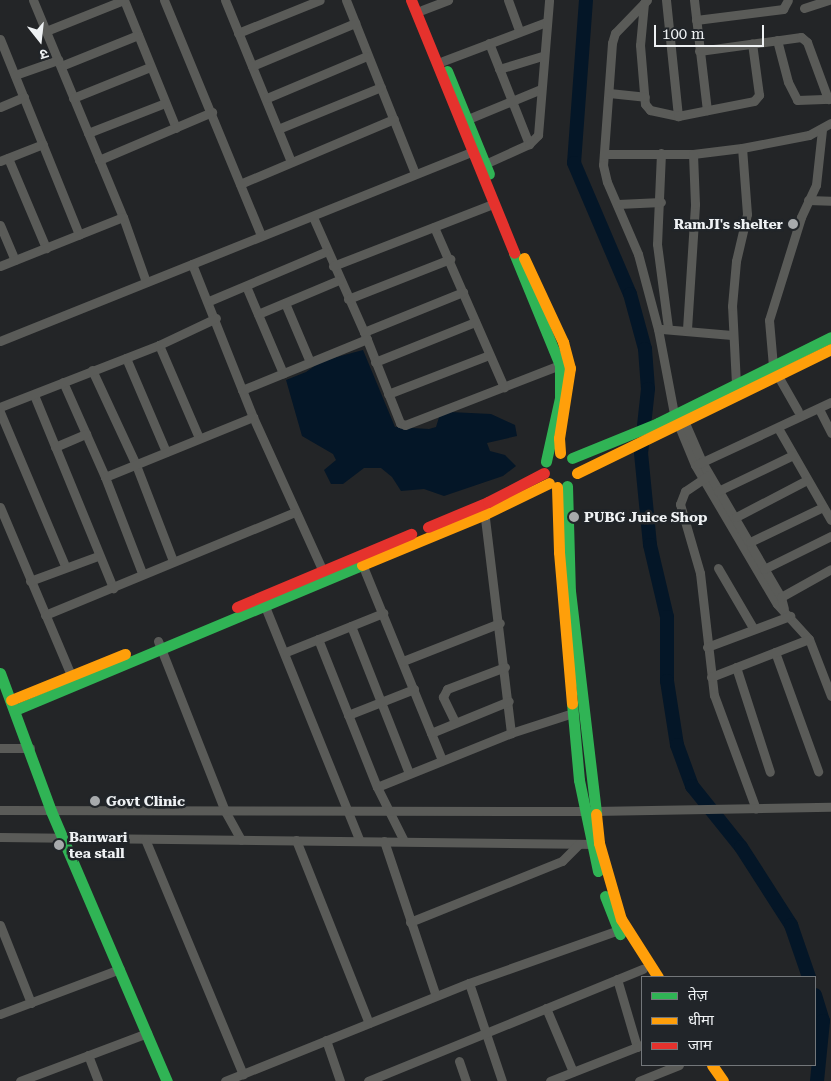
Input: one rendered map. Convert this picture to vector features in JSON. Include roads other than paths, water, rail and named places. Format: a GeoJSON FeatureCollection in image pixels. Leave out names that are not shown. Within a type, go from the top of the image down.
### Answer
{"type":"FeatureCollection","features":[{"type":"Feature","properties":{"kind":"street"},"geometry":{"type":"LineString","coordinates":[[44,0],[34,2],[123,217],[146,282]]}},
{"type":"Feature","properties":{"kind":"street"},"geometry":{"type":"LineString","coordinates":[[46,31],[124,0],[176,128]]}},
{"type":"Feature","properties":{"kind":"street"},"geometry":{"type":"LineString","coordinates":[[164,0],[212,112],[261,235]]}},
{"type":"Feature","properties":{"kind":"street"},"geometry":{"type":"LineString","coordinates":[[225,0],[292,162]]}},
{"type":"Feature","properties":{"kind":"street"},"geometry":{"type":"LineString","coordinates":[[238,32],[320,0]]}},
{"type":"Feature","properties":{"kind":"street"},"geometry":{"type":"LineString","coordinates":[[346,0],[415,173]]}},
{"type":"Feature","properties":{"kind":"street"},"geometry":{"type":"LineString","coordinates":[[412,0],[493,204],[560,365],[560,398],[552,478],[573,713],[589,810]]}},
{"type":"Feature","properties":{"kind":"street"},"geometry":{"type":"LineString","coordinates":[[368,1081],[617,979],[646,973],[622,929],[613,898],[590,844],[589,810],[570,591],[552,478],[560,453],[559,438],[570,378],[567,355],[485,164],[420,5],[448,0]]}},
{"type":"Feature","properties":{"kind":"street"},"geometry":{"type":"LineString","coordinates":[[508,0],[519,31]]}},
{"type":"Feature","properties":{"kind":"street"},"geometry":{"type":"LineString","coordinates":[[485,164],[529,144],[538,135],[542,56],[549,0]]}},
{"type":"Feature","properties":{"kind":"street"},"geometry":{"type":"LineString","coordinates":[[666,0],[678,116]]}},
{"type":"Feature","properties":{"kind":"street"},"geometry":{"type":"LineString","coordinates":[[694,0],[707,110]]}},
{"type":"Feature","properties":{"kind":"street"},"geometry":{"type":"LineString","coordinates":[[696,20],[783,9],[788,0]]}},
{"type":"Feature","properties":{"kind":"street"},"geometry":{"type":"LineString","coordinates":[[804,8],[830,0]]}},
{"type":"Feature","properties":{"kind":"street"},"geometry":{"type":"LineString","coordinates":[[645,1],[615,33],[604,154],[607,182],[638,254],[678,415],[698,463],[767,589],[809,639],[831,696]]}},
{"type":"Feature","properties":{"kind":"street"},"geometry":{"type":"LineString","coordinates":[[645,1],[640,45],[645,97],[650,110],[678,116],[754,101],[760,95],[752,43]]}},
{"type":"Feature","properties":{"kind":"street"},"geometry":{"type":"LineString","coordinates":[[443,62],[546,22]]}},
{"type":"Feature","properties":{"kind":"street"},"geometry":{"type":"LineString","coordinates":[[252,66],[355,23]]}},
{"type":"Feature","properties":{"kind":"street"},"geometry":{"type":"LineString","coordinates":[[15,76],[59,63],[138,35]]}},
{"type":"Feature","properties":{"kind":"street"},"geometry":{"type":"LineString","coordinates":[[0,39],[79,235]]}},
{"type":"Feature","properties":{"kind":"street"},"geometry":{"type":"LineString","coordinates":[[699,51],[777,40],[805,39],[830,99],[797,100],[788,82],[777,40]]}},
{"type":"Feature","properties":{"kind":"street"},"geometry":{"type":"LineString","coordinates":[[489,43],[529,144]]}},
{"type":"Feature","properties":{"kind":"street"},"geometry":{"type":"LineString","coordinates":[[266,98],[368,56]]}},
{"type":"Feature","properties":{"kind":"street"},"geometry":{"type":"LineString","coordinates":[[499,69],[542,56]]}},
{"type":"Feature","properties":{"kind":"street"},"geometry":{"type":"LineString","coordinates":[[73,98],[150,67]]}},
{"type":"Feature","properties":{"kind":"street"},"geometry":{"type":"LineString","coordinates":[[278,129],[381,87]]}},
{"type":"Feature","properties":{"kind":"street"},"geometry":{"type":"LineString","coordinates":[[468,120],[512,99],[541,89]]}},
{"type":"Feature","properties":{"kind":"street"},"geometry":{"type":"LineString","coordinates":[[609,93],[645,97]]}},
{"type":"Feature","properties":{"kind":"street"},"geometry":{"type":"LineString","coordinates":[[0,107],[24,97]]}},
{"type":"Feature","properties":{"kind":"street"},"geometry":{"type":"LineString","coordinates":[[88,133],[165,103]]}},
{"type":"Feature","properties":{"kind":"street"},"geometry":{"type":"LineString","coordinates":[[99,160],[212,112]]}},
{"type":"Feature","properties":{"kind":"street"},"geometry":{"type":"LineString","coordinates":[[240,184],[394,119]]}},
{"type":"Feature","properties":{"kind":"street"},"geometry":{"type":"LineString","coordinates":[[604,154],[693,154],[742,148],[822,130],[831,123]]}},
{"type":"Feature","properties":{"kind":"street"},"geometry":{"type":"LineString","coordinates":[[798,411],[778,376],[769,320],[808,200],[816,185],[822,130]]}},
{"type":"Feature","properties":{"kind":"street"},"geometry":{"type":"LineString","coordinates":[[43,144],[4,159],[46,248]]}},
{"type":"Feature","properties":{"kind":"street"},"geometry":{"type":"LineString","coordinates":[[736,384],[732,335],[736,261],[748,214],[742,148]]}},
{"type":"Feature","properties":{"kind":"street"},"geometry":{"type":"LineString","coordinates":[[0,341],[261,235],[313,217],[415,173],[472,152]]}},
{"type":"Feature","properties":{"kind":"street"},"geometry":{"type":"LineString","coordinates":[[661,153],[661,202],[657,244],[668,328]]}},
{"type":"Feature","properties":{"kind":"street"},"geometry":{"type":"LineString","coordinates":[[687,329],[695,204],[693,154]]}},
{"type":"Feature","properties":{"kind":"street"},"geometry":{"type":"LineString","coordinates":[[808,200],[831,201]]}},
{"type":"Feature","properties":{"kind":"street"},"geometry":{"type":"LineString","coordinates":[[618,204],[661,202]]}},
{"type":"Feature","properties":{"kind":"street"},"geometry":{"type":"LineString","coordinates":[[333,266],[493,204]]}},
{"type":"Feature","properties":{"kind":"street"},"geometry":{"type":"LineString","coordinates":[[0,266],[123,217]]}},
{"type":"Feature","properties":{"kind":"street"},"geometry":{"type":"LineString","coordinates":[[313,217],[338,280],[365,336],[397,420],[405,425],[560,365]]}},
{"type":"Feature","properties":{"kind":"street"},"geometry":{"type":"LineString","coordinates":[[0,225],[14,260]]}},
{"type":"Feature","properties":{"kind":"street"},"geometry":{"type":"LineString","coordinates":[[434,227],[450,258],[475,322],[504,387]]}},
{"type":"Feature","properties":{"kind":"street"},"geometry":{"type":"LineString","coordinates":[[209,301],[326,252]]}},
{"type":"Feature","properties":{"kind":"street"},"geometry":{"type":"LineString","coordinates":[[348,299],[450,258]]}},
{"type":"Feature","properties":{"kind":"street"},"geometry":{"type":"LineString","coordinates":[[192,264],[216,318],[253,417],[324,575]]}},
{"type":"Feature","properties":{"kind":"street"},"geometry":{"type":"LineString","coordinates":[[258,314],[338,280]]}},
{"type":"Feature","properties":{"kind":"street"},"geometry":{"type":"LineString","coordinates":[[246,286],[283,373]]}},
{"type":"Feature","properties":{"kind":"street"},"geometry":{"type":"LineString","coordinates":[[242,390],[310,362],[463,292]]}},
{"type":"Feature","properties":{"kind":"street"},"geometry":{"type":"LineString","coordinates":[[286,303],[310,362]]}},
{"type":"Feature","properties":{"kind":"street"},"geometry":{"type":"LineString","coordinates":[[0,407],[159,345],[216,318]]}},
{"type":"Feature","properties":{"kind":"street"},"geometry":{"type":"LineString","coordinates":[[375,362],[475,322]]}},
{"type":"Feature","properties":{"kind":"street"},"geometry":{"type":"LineString","coordinates":[[658,329],[687,329],[732,335]]}},
{"type":"Feature","properties":{"kind":"street"},"geometry":{"type":"LineString","coordinates":[[678,415],[778,369],[831,337]]}},
{"type":"Feature","properties":{"kind":"street"},"geometry":{"type":"LineString","coordinates":[[159,345],[199,438]]}},
{"type":"Feature","properties":{"kind":"street"},"geometry":{"type":"LineString","coordinates":[[159,644],[264,604],[324,575],[362,564],[552,478],[577,473],[604,460],[678,415],[736,384],[831,349]]}},
{"type":"Feature","properties":{"kind":"street"},"geometry":{"type":"LineString","coordinates":[[388,394],[489,355]]}},
{"type":"Feature","properties":{"kind":"street"},"geometry":{"type":"LineString","coordinates":[[126,358],[166,452]]}},
{"type":"Feature","properties":{"kind":"street"},"geometry":{"type":"LineString","coordinates":[[92,370],[136,465],[173,561]]}},
{"type":"Feature","properties":{"kind":"street"},"geometry":{"type":"LineString","coordinates":[[63,382],[105,477],[142,573]]}},
{"type":"Feature","properties":{"kind":"street"},"geometry":{"type":"LineString","coordinates":[[34,395],[98,556],[113,588]]}},
{"type":"Feature","properties":{"kind":"street"},"geometry":{"type":"LineString","coordinates":[[698,463],[778,428],[831,402]]}},
{"type":"Feature","properties":{"kind":"street"},"geometry":{"type":"LineString","coordinates":[[819,409],[831,434]]}},
{"type":"Feature","properties":{"kind":"street"},"geometry":{"type":"LineString","coordinates":[[0,412],[65,566]]}},
{"type":"Feature","properties":{"kind":"street"},"geometry":{"type":"LineString","coordinates":[[105,477],[253,417]]}},
{"type":"Feature","properties":{"kind":"street"},"geometry":{"type":"LineString","coordinates":[[560,453],[572,458],[660,427]]}},
{"type":"Feature","properties":{"kind":"street"},"geometry":{"type":"LineString","coordinates":[[778,428],[831,520]]}},
{"type":"Feature","properties":{"kind":"street"},"geometry":{"type":"LineString","coordinates":[[55,447],[86,434]]}},
{"type":"Feature","properties":{"kind":"street"},"geometry":{"type":"LineString","coordinates":[[718,491],[793,455]]}},
{"type":"Feature","properties":{"kind":"street"},"geometry":{"type":"LineString","coordinates":[[572,458],[577,473]]}},
{"type":"Feature","properties":{"kind":"street"},"geometry":{"type":"LineString","coordinates":[[706,477],[736,517],[781,597],[787,613]]}},
{"type":"Feature","properties":{"kind":"street"},"geometry":{"type":"LineString","coordinates":[[706,477],[681,495],[680,504],[700,573],[711,677],[728,741],[751,808]]}},
{"type":"Feature","properties":{"kind":"street"},"geometry":{"type":"LineString","coordinates":[[736,517],[807,480]]}},
{"type":"Feature","properties":{"kind":"street"},"geometry":{"type":"LineString","coordinates":[[0,507],[72,680]]}},
{"type":"Feature","properties":{"kind":"street"},"geometry":{"type":"LineString","coordinates":[[750,542],[822,507]]}},
{"type":"Feature","properties":{"kind":"street"},"geometry":{"type":"LineString","coordinates":[[13,705],[484,509]]}},
{"type":"Feature","properties":{"kind":"street"},"geometry":{"type":"LineString","coordinates":[[484,509],[500,623],[511,733]]}},
{"type":"Feature","properties":{"kind":"street"},"geometry":{"type":"LineString","coordinates":[[46,615],[113,588],[142,573],[295,512]]}},
{"type":"Feature","properties":{"kind":"street"},"geometry":{"type":"LineString","coordinates":[[764,569],[831,536]]}},
{"type":"Feature","properties":{"kind":"street"},"geometry":{"type":"LineString","coordinates":[[30,580],[65,566],[98,556]]}},
{"type":"Feature","properties":{"kind":"street"},"geometry":{"type":"LineString","coordinates":[[362,564],[442,760]]}},
{"type":"Feature","properties":{"kind":"street"},"geometry":{"type":"LineString","coordinates":[[718,568],[754,628]]}},
{"type":"Feature","properties":{"kind":"street"},"geometry":{"type":"LineString","coordinates":[[781,597],[831,569]]}},
{"type":"Feature","properties":{"kind":"street"},"geometry":{"type":"LineString","coordinates":[[264,604],[286,652],[360,839]]}},
{"type":"Feature","properties":{"kind":"street"},"geometry":{"type":"LineString","coordinates":[[286,652],[383,613]]}},
{"type":"Feature","properties":{"kind":"street"},"geometry":{"type":"LineString","coordinates":[[707,647],[787,613]]}},
{"type":"Feature","properties":{"kind":"street"},"geometry":{"type":"LineString","coordinates":[[403,661],[500,623]]}},
{"type":"Feature","properties":{"kind":"street"},"geometry":{"type":"LineString","coordinates":[[351,626],[409,773]]}},
{"type":"Feature","properties":{"kind":"street"},"geometry":{"type":"LineString","coordinates":[[318,639],[377,786],[404,841]]}},
{"type":"Feature","properties":{"kind":"street"},"geometry":{"type":"LineString","coordinates":[[711,677],[809,639]]}},
{"type":"Feature","properties":{"kind":"street"},"geometry":{"type":"LineString","coordinates":[[159,644],[225,811],[241,840]]}},
{"type":"Feature","properties":{"kind":"street"},"geometry":{"type":"LineString","coordinates":[[776,652],[818,771]]}},
{"type":"Feature","properties":{"kind":"street"},"geometry":{"type":"LineString","coordinates":[[455,722],[443,697],[447,689],[505,667]]}},
{"type":"Feature","properties":{"kind":"street"},"geometry":{"type":"LineString","coordinates":[[736,667],[770,772]]}},
{"type":"Feature","properties":{"kind":"street"},"geometry":{"type":"LineString","coordinates":[[0,673],[30,748],[62,838],[167,1081]]}},
{"type":"Feature","properties":{"kind":"street"},"geometry":{"type":"LineString","coordinates":[[348,714],[414,689]]}},
{"type":"Feature","properties":{"kind":"street"},"geometry":{"type":"LineString","coordinates":[[431,733],[509,702]]}},
{"type":"Feature","properties":{"kind":"street"},"geometry":{"type":"LineString","coordinates":[[377,786],[511,733],[573,713]]}},
{"type":"Feature","properties":{"kind":"street"},"geometry":{"type":"LineString","coordinates":[[0,748],[30,748]]}},
{"type":"Feature","properties":{"kind":"street"},"geometry":{"type":"LineString","coordinates":[[0,810],[349,810],[390,812],[831,807]]}},
{"type":"Feature","properties":{"kind":"street"},"geometry":{"type":"LineString","coordinates":[[0,837],[241,840],[360,839],[590,844]]}},
{"type":"Feature","properties":{"kind":"street"},"geometry":{"type":"LineString","coordinates":[[145,839],[243,1074]]}},
{"type":"Feature","properties":{"kind":"street"},"geometry":{"type":"LineString","coordinates":[[296,840],[369,1023]]}},
{"type":"Feature","properties":{"kind":"street"},"geometry":{"type":"LineString","coordinates":[[384,841],[436,996]]}},
{"type":"Feature","properties":{"kind":"street"},"geometry":{"type":"LineString","coordinates":[[410,922],[562,861],[590,844]]}},
{"type":"Feature","properties":{"kind":"street"},"geometry":{"type":"LineString","coordinates":[[622,929],[657,976]]}},
{"type":"Feature","properties":{"kind":"street"},"geometry":{"type":"LineString","coordinates":[[225,1081],[469,983],[622,929]]}},
{"type":"Feature","properties":{"kind":"street"},"geometry":{"type":"LineString","coordinates":[[1,930],[31,1003]]}},
{"type":"Feature","properties":{"kind":"street"},"geometry":{"type":"LineString","coordinates":[[0,1014],[120,969]]}},
{"type":"Feature","properties":{"kind":"street"},"geometry":{"type":"LineString","coordinates":[[550,1081],[640,1046],[617,979]]}},
{"type":"Feature","properties":{"kind":"street"},"geometry":{"type":"LineString","coordinates":[[469,983],[502,1081]]}},
{"type":"Feature","properties":{"kind":"street"},"geometry":{"type":"LineString","coordinates":[[546,1008],[573,1072]]}},
{"type":"Feature","properties":{"kind":"street"},"geometry":{"type":"LineString","coordinates":[[20,1081],[34,1078],[146,1033]]}},
{"type":"Feature","properties":{"kind":"street"},"geometry":{"type":"LineString","coordinates":[[326,1040],[340,1081]]}},
{"type":"Feature","properties":{"kind":"street"},"geometry":{"type":"LineString","coordinates":[[88,1055],[98,1081]]}},
{"type":"Feature","properties":{"kind":"street"},"geometry":{"type":"LineString","coordinates":[[459,1061],[466,1081]]}},
{"type":"Feature","properties":{"kind":"street"},"geometry":{"type":"LineString","coordinates":[[638,1081],[676,1066]]}},
{"type":"Feature","properties":{"kind":"street"},"geometry":{"type":"LineString","coordinates":[[705,1066],[714,1081]]}},
{"type":"Feature","properties":{"kind":"street"},"geometry":{"type":"LineString","coordinates":[[713,1066],[723,1081]]}},
{"type":"Feature","properties":{"kind":"water"},"geometry":{"type":"Polygon","coordinates":[[[363,350],[395,427],[429,429],[436,427],[440,414],[450,412],[491,414],[515,425],[517,436],[487,443],[490,451],[505,455],[516,466],[503,476],[444,496],[424,489],[401,491],[392,477],[381,468],[364,468],[343,484],[331,484],[324,470],[336,460],[333,454],[302,436],[286,380],[306,372],[322,361],[363,350]]]}},
{"type":"Feature","properties":{"kind":"waterway"},"geometry":{"type":"LineString","coordinates":[[586,0],[574,163],[630,294],[645,349],[648,389],[641,453],[650,545],[667,617],[667,681],[677,745],[692,786],[741,847],[791,925],[809,976]]}},
{"type":"Feature","properties":{"kind":"waterway"},"geometry":{"type":"LineString","coordinates":[[816,998],[823,1021],[817,1081]]}},
{"type":"Feature","properties":{"kind":"place","name":"RamJI's shelter"},"geometry":{"type":"Point","coordinates":[793,224]}},
{"type":"Feature","properties":{"kind":"place","name":"PUBG Juice Shop"},"geometry":{"type":"Point","coordinates":[574,517]}},
{"type":"Feature","properties":{"kind":"place","name":"Govt Clinic"},"geometry":{"type":"Point","coordinates":[95,801]}},
{"type":"Feature","properties":{"kind":"place","name":"Banwari tea stall"},"geometry":{"type":"Point","coordinates":[59,845]}}]}
